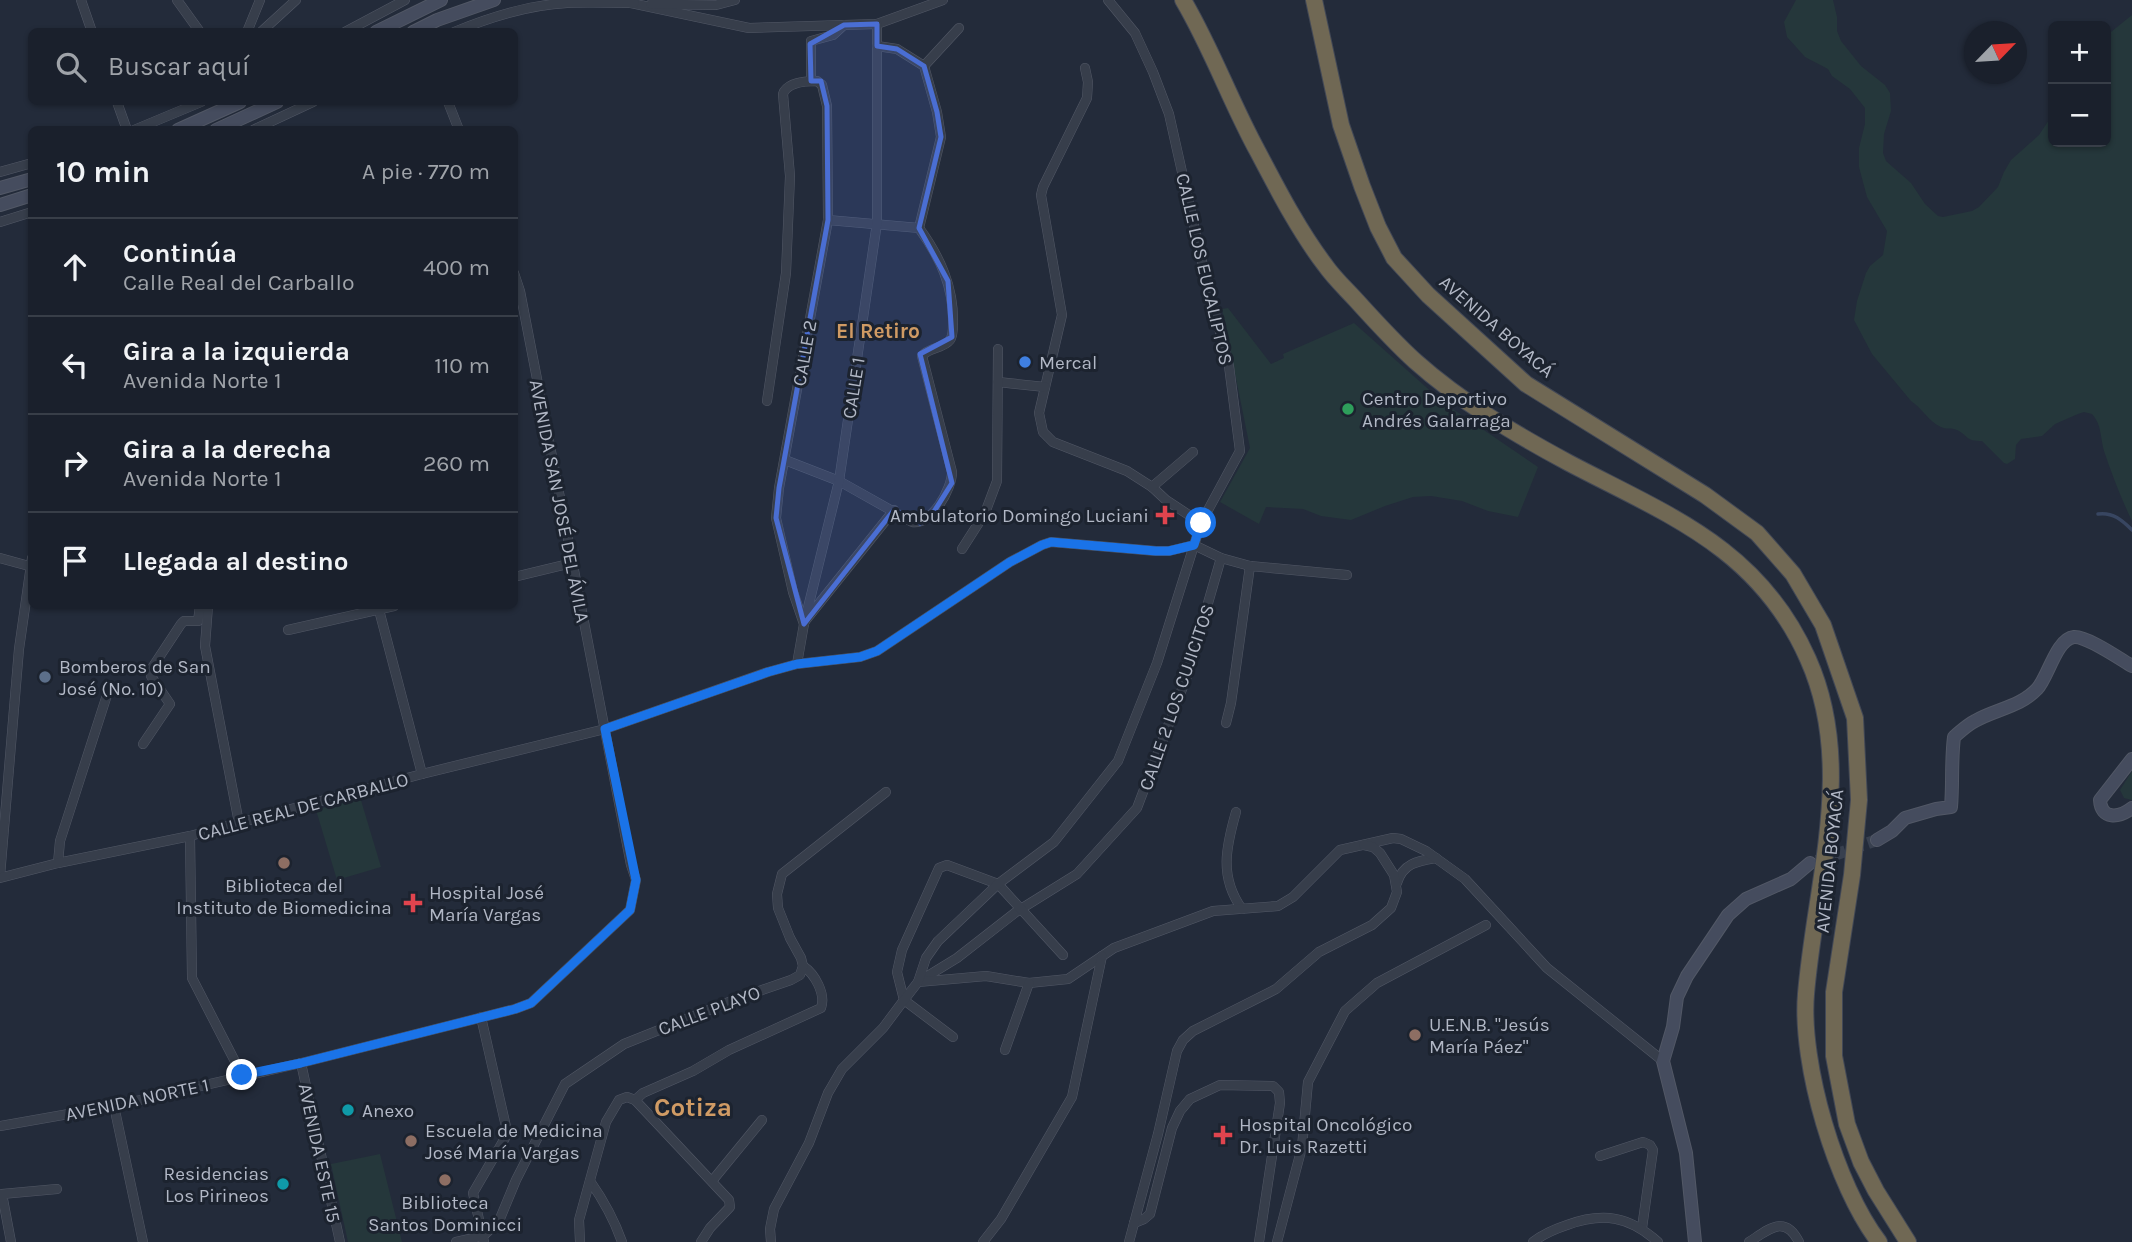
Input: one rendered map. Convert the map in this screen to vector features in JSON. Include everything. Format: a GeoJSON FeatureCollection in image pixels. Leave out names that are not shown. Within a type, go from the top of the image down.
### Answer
{"type":"FeatureCollection","features":[{"type":"Feature","properties":{"kind":"highway","name":"AVENIDA BOYACÁ"},"geometry":{"type":"LineString","coordinates":[[1183,0],[1256,150],[1325,267],[1384,331],[1416,362],[1454,392],[1512,432],[1670,515],[1732,556],[1761,586],[1789,622],[1809,660],[1820,696],[1830,748],[1829,829],[1805,1000],[1808,1043],[1816,1096],[1834,1153],[1851,1194],[1879,1242]]}},
{"type":"Feature","properties":{"kind":"highway","name":"AVENIDA BOYACÁ"},"geometry":{"type":"LineString","coordinates":[[1314,0],[1341,125],[1378,227],[1394,258],[1428,295],[1526,384],[1705,495],[1757,533],[1793,574],[1824,625],[1855,718],[1859,800],[1852,875],[1834,992],[1834,1056],[1847,1124],[1861,1162],[1908,1242]]}},
{"type":"Feature","properties":{"kind":"main road"},"geometry":{"type":"LineString","coordinates":[[384,28],[442,0]]}},
{"type":"Feature","properties":{"kind":"main road"},"geometry":{"type":"LineString","coordinates":[[422,28],[462,10],[494,0]]}},
{"type":"Feature","properties":{"kind":"main road"},"geometry":{"type":"LineString","coordinates":[[187,126],[233,105]]}},
{"type":"Feature","properties":{"kind":"main road"},"geometry":{"type":"LineString","coordinates":[[225,126],[270,105]]}},
{"type":"Feature","properties":{"kind":"main road"},"geometry":{"type":"LineString","coordinates":[[0,188],[28,180]]}},
{"type":"Feature","properties":{"kind":"main road"},"geometry":{"type":"LineString","coordinates":[[0,205],[28,196]]}},
{"type":"Feature","properties":{"kind":"main road"},"geometry":{"type":"LineString","coordinates":[[1877,840],[1892,831],[1905,818],[1936,808],[1951,807],[1954,737],[1976,720],[2024,701],[2039,688],[2057,651],[2069,639],[2074,637],[2083,640],[2132,666]]}},
{"type":"Feature","properties":{"kind":"main road"},"geometry":{"type":"LineString","coordinates":[[2132,759],[2100,800],[2100,806],[2105,814],[2114,817],[2125,814],[2132,808]]}},
{"type":"Feature","properties":{"kind":"main road"},"geometry":{"type":"LineString","coordinates":[[1695,1242],[1686,1153],[1663,1061],[1680,987],[1728,915],[1746,899],[1791,879],[1810,863]]}},
{"type":"Feature","properties":{"kind":"street"},"geometry":{"type":"LineString","coordinates":[[81,0],[91,28]]}},
{"type":"Feature","properties":{"kind":"street"},"geometry":{"type":"LineString","coordinates":[[177,0],[198,28]]}},
{"type":"Feature","properties":{"kind":"street"},"geometry":{"type":"LineString","coordinates":[[250,28],[260,0]]}},
{"type":"Feature","properties":{"kind":"street"},"geometry":{"type":"LineString","coordinates":[[265,28],[296,0]]}},
{"type":"Feature","properties":{"kind":"street"},"geometry":{"type":"LineString","coordinates":[[353,28],[406,0],[416,28]]}},
{"type":"Feature","properties":{"kind":"street"},"geometry":{"type":"LineString","coordinates":[[464,28],[486,19],[539,6],[565,3],[716,5],[735,0]]}},
{"type":"Feature","properties":{"kind":"street"},"geometry":{"type":"LineString","coordinates":[[631,3],[749,28],[877,24],[943,0]]}},
{"type":"Feature","properties":{"kind":"street","name":"CALLE LOS EUCALIPTOS"},"geometry":{"type":"LineString","coordinates":[[918,982],[926,958],[938,941],[998,884],[1054,842],[1118,761],[1157,663],[1201,523],[1240,451],[1229,366],[1206,279],[1169,114],[1135,33],[1108,0]]}},
{"type":"Feature","properties":{"kind":"street","name":"CALLE 1"},"geometry":{"type":"LineString","coordinates":[[797,664],[804,624],[839,481],[877,223],[877,24]]}},
{"type":"Feature","properties":{"kind":"street","name":"CALLE 2"},"geometry":{"type":"LineString","coordinates":[[804,624],[793,592],[776,518],[779,488],[828,220],[827,106],[822,85],[814,81],[811,41],[833,35],[844,25]]}},
{"type":"Feature","properties":{"kind":"street"},"geometry":{"type":"LineString","coordinates":[[924,66],[958,28]]}},
{"type":"Feature","properties":{"kind":"street"},"geometry":{"type":"LineString","coordinates":[[877,46],[897,49],[924,66],[937,112],[941,137],[919,228]]}},
{"type":"Feature","properties":{"kind":"street"},"geometry":{"type":"LineString","coordinates":[[1085,68],[1087,98],[1041,195],[1062,314],[1045,387],[1040,425],[1053,442],[1127,471],[1201,523]]}},
{"type":"Feature","properties":{"kind":"street"},"geometry":{"type":"LineString","coordinates":[[767,401],[786,259],[790,176],[783,94],[789,86],[814,81]]}},
{"type":"Feature","properties":{"kind":"street"},"geometry":{"type":"LineString","coordinates":[[118,105],[126,126]]}},
{"type":"Feature","properties":{"kind":"street"},"geometry":{"type":"LineString","coordinates":[[144,126],[194,105]]}},
{"type":"Feature","properties":{"kind":"street"},"geometry":{"type":"LineString","coordinates":[[262,126],[307,105]]}},
{"type":"Feature","properties":{"kind":"street"},"geometry":{"type":"LineString","coordinates":[[449,105],[457,126]]}},
{"type":"Feature","properties":{"kind":"street"},"geometry":{"type":"LineString","coordinates":[[0,172],[28,164]]}},
{"type":"Feature","properties":{"kind":"street"},"geometry":{"type":"LineString","coordinates":[[0,222],[28,213]]}},
{"type":"Feature","properties":{"kind":"street"},"geometry":{"type":"LineString","coordinates":[[785,460],[839,481],[912,522],[920,523],[930,518],[952,483],[952,472],[922,356],[924,352],[947,344],[952,337],[953,312],[948,281],[935,251],[919,228],[828,220]]}},
{"type":"Feature","properties":{"kind":"street","name":"AVENIDA SAN JOSÉ DEL ÁVILA"},"geometry":{"type":"LineString","coordinates":[[518,286],[605,729]]}},
{"type":"Feature","properties":{"kind":"street"},"geometry":{"type":"LineString","coordinates":[[962,549],[985,513],[997,481],[998,349]]}},
{"type":"Feature","properties":{"kind":"street"},"geometry":{"type":"LineString","coordinates":[[998,382],[1045,387]]}},
{"type":"Feature","properties":{"kind":"street"},"geometry":{"type":"LineString","coordinates":[[1152,487],[1194,452]]}},
{"type":"Feature","properties":{"kind":"street"},"geometry":{"type":"LineString","coordinates":[[804,624],[894,510]]}},
{"type":"Feature","properties":{"kind":"street","name":"CALLE REAL DE CARBALLO"},"geometry":{"type":"LineString","coordinates":[[0,877],[190,836],[422,774],[605,729],[797,664],[860,657],[877,651],[1010,562],[1051,542],[1156,551],[1194,545]]}},
{"type":"Feature","properties":{"kind":"street"},"geometry":{"type":"LineString","coordinates":[[1194,545],[1221,558],[1250,566],[1347,575]]}},
{"type":"Feature","properties":{"kind":"street"},"geometry":{"type":"LineString","coordinates":[[0,558],[28,562]]}},
{"type":"Feature","properties":{"kind":"street","name":"CALLE 2 LOS CUJICITOS"},"geometry":{"type":"LineString","coordinates":[[918,982],[957,958],[1020,910],[1077,874],[1140,803],[1187,676],[1221,558]]}},
{"type":"Feature","properties":{"kind":"street"},"geometry":{"type":"LineString","coordinates":[[518,576],[572,563]]}},
{"type":"Feature","properties":{"kind":"street"},"geometry":{"type":"LineString","coordinates":[[1226,723],[1250,566]]}},
{"type":"Feature","properties":{"kind":"street"},"geometry":{"type":"LineString","coordinates":[[0,877],[19,649],[28,578]]}},
{"type":"Feature","properties":{"kind":"street"},"geometry":{"type":"LineString","coordinates":[[143,744],[170,704],[151,676],[152,668],[181,624],[184,621],[198,621],[200,609]]}},
{"type":"Feature","properties":{"kind":"street"},"geometry":{"type":"LineString","coordinates":[[208,609],[205,646],[239,823]]}},
{"type":"Feature","properties":{"kind":"street"},"geometry":{"type":"LineString","coordinates":[[288,630],[383,609]]}},
{"type":"Feature","properties":{"kind":"street"},"geometry":{"type":"LineString","coordinates":[[379,610],[422,774]]}},
{"type":"Feature","properties":{"kind":"street"},"geometry":{"type":"LineString","coordinates":[[58,863],[60,841],[107,695]]}},
{"type":"Feature","properties":{"kind":"street","name":"AVENIDA NORTE 1"},"geometry":{"type":"LineString","coordinates":[[0,1126],[114,1106],[301,1063],[531,1003],[630,910],[636,880],[605,729]]}},
{"type":"Feature","properties":{"kind":"street"},"geometry":{"type":"LineString","coordinates":[[635,1100],[643,1093],[687,1074],[729,1050],[821,1008],[822,998],[815,979],[803,966],[778,908],[777,894],[782,874],[886,792]]}},
{"type":"Feature","properties":{"kind":"street"},"geometry":{"type":"LineString","coordinates":[[1236,812],[1230,834],[1226,869],[1232,895],[1242,909]]}},
{"type":"Feature","properties":{"kind":"street"},"geometry":{"type":"LineString","coordinates":[[190,836],[192,978],[242,1075]]}},
{"type":"Feature","properties":{"kind":"street"},"geometry":{"type":"LineString","coordinates":[[771,1242],[770,1228],[774,1209],[809,1143],[828,1093],[842,1069],[883,1028],[918,982],[986,976],[1030,983],[1068,979],[1114,947],[1213,911],[1278,906],[1293,897],[1340,850],[1386,839],[1401,839],[1436,858],[1471,886],[1547,968],[1663,1061]]}},
{"type":"Feature","properties":{"kind":"street"},"geometry":{"type":"LineString","coordinates":[[1363,845],[1373,847],[1380,853],[1397,883]]}},
{"type":"Feature","properties":{"kind":"street"},"geometry":{"type":"LineString","coordinates":[[1129,1242],[1177,1051],[1183,1040],[1193,1031],[1276,989],[1319,953],[1378,921],[1391,908],[1399,875],[1408,865],[1436,858]]}},
{"type":"Feature","properties":{"kind":"street"},"geometry":{"type":"LineString","coordinates":[[953,1037],[904,1000],[897,972],[902,950],[939,868],[947,866],[998,884],[1063,955]]}},
{"type":"Feature","properties":{"kind":"street"},"geometry":{"type":"LineString","coordinates":[[1277,1242],[1303,1147],[1308,1082],[1345,1011],[1377,983],[1486,925]]}},
{"type":"Feature","properties":{"kind":"street"},"geometry":{"type":"LineString","coordinates":[[983,1242],[1001,1219],[1072,1097],[1102,956]]}},
{"type":"Feature","properties":{"kind":"street","name":"CALLE PLAYO"},"geometry":{"type":"LineString","coordinates":[[483,1239],[499,1222],[516,1180],[565,1084],[624,1044],[738,998],[791,980],[800,975],[803,966]]}},
{"type":"Feature","properties":{"kind":"street"},"geometry":{"type":"LineString","coordinates":[[1005,1050],[1030,983]]}},
{"type":"Feature","properties":{"kind":"street"},"geometry":{"type":"LineString","coordinates":[[456,1242],[483,1239],[473,1193],[507,1131],[481,1017]]}},
{"type":"Feature","properties":{"kind":"street","name":"AVENIDA ESTE 15"},"geometry":{"type":"LineString","coordinates":[[301,1063],[340,1242]]}},
{"type":"Feature","properties":{"kind":"street"},"geometry":{"type":"LineString","coordinates":[[1134,1223],[1150,1214],[1172,1128],[1180,1111],[1190,1099],[1217,1086],[1273,1086],[1279,1092],[1280,1103],[1259,1242]]}},
{"type":"Feature","properties":{"kind":"street"},"geometry":{"type":"LineString","coordinates":[[580,1242],[579,1220],[606,1122],[619,1100],[627,1097],[635,1100],[729,1200],[730,1207],[701,1242]]}},
{"type":"Feature","properties":{"kind":"street"},"geometry":{"type":"LineString","coordinates":[[114,1106],[143,1242]]}},
{"type":"Feature","properties":{"kind":"street"},"geometry":{"type":"LineString","coordinates":[[712,1181],[762,1119]]}},
{"type":"Feature","properties":{"kind":"street"},"geometry":{"type":"LineString","coordinates":[[1600,1156],[1643,1142],[1653,1150],[1643,1228]]}},
{"type":"Feature","properties":{"kind":"street"},"geometry":{"type":"LineString","coordinates":[[590,1181],[604,1200],[622,1242]]}},
{"type":"Feature","properties":{"kind":"street"},"geometry":{"type":"LineString","coordinates":[[0,1184],[11,1242]]}},
{"type":"Feature","properties":{"kind":"street"},"geometry":{"type":"LineString","coordinates":[[1,1194],[57,1189]]}},
{"type":"Feature","properties":{"kind":"street"},"geometry":{"type":"LineString","coordinates":[[1538,1240],[1553,1230],[1576,1222],[1613,1217],[1643,1228],[1658,1242]]}},
{"type":"Feature","properties":{"kind":"street"},"geometry":{"type":"LineString","coordinates":[[1749,1242],[1778,1226],[1787,1226],[1799,1242]]}},
{"type":"Feature","properties":{"kind":"highlighted area"},"geometry":{"type":"Polygon","coordinates":[[[877,24],[877,46],[897,49],[924,66],[937,112],[941,137],[919,228],[948,281],[952,337],[920,354],[952,483],[930,518],[920,523],[894,510],[804,624],[776,518],[779,488],[828,220],[827,106],[821,81],[811,81],[810,44],[844,25],[877,24]]]}},
{"type":"Feature","properties":{"kind":"shaded area"},"geometry":{"type":"Polygon","coordinates":[[[1796,0],[1833,0],[1841,41],[1861,66],[1885,85],[1890,93],[1891,111],[1884,134],[1883,153],[1886,161],[1911,183],[1925,204],[1938,216],[1943,217],[1979,207],[1998,187],[2011,160],[2039,135],[2048,122],[2048,147],[2111,147],[2111,32],[2132,15],[2132,521],[2107,460],[2098,422],[2092,414],[2078,414],[2055,424],[2042,436],[2021,439],[2016,445],[2015,459],[2007,464],[1982,441],[1970,439],[1957,430],[1943,428],[1933,422],[1911,401],[1872,354],[1854,320],[1866,273],[1883,255],[1887,231],[1867,197],[1859,167],[1865,108],[1850,89],[1832,76],[1828,69],[1805,57],[1787,37],[1784,22],[1796,0]]]}},
{"type":"Feature","properties":{"kind":"shaded area","name":"Centro Deportivo Andrés Galarraga"},"geometry":{"type":"Polygon","coordinates":[[[1228,308],[1271,364],[1284,358],[1283,354],[1354,323],[1444,403],[1538,467],[1518,517],[1488,511],[1462,501],[1431,496],[1413,497],[1351,520],[1321,516],[1303,509],[1266,507],[1259,524],[1220,502],[1250,448],[1222,309],[1228,308]]]}},
{"type":"Feature","properties":{"kind":"shaded area"},"geometry":{"type":"Polygon","coordinates":[[[2132,771],[2132,800],[2124,798],[2120,790],[2132,771]]]}},
{"type":"Feature","properties":{"kind":"shaded area"},"geometry":{"type":"Polygon","coordinates":[[[360,797],[381,867],[337,880],[316,810],[360,797]]]}},
{"type":"Feature","properties":{"kind":"shaded area"},"geometry":{"type":"Polygon","coordinates":[[[380,1154],[402,1242],[348,1242],[331,1164],[380,1154]]]}},
{"type":"Feature","properties":{"kind":"waterway"},"geometry":{"type":"LineString","coordinates":[[2098,514],[2117,518],[2132,530]]}},
{"type":"Feature","properties":{"kind":"tunnel"},"geometry":{"type":"LineString","coordinates":[[1817,861],[1877,840]]}},
{"type":"Feature","properties":{"kind":"place","name":"Mercal"},"geometry":{"type":"Point","coordinates":[1025,362]}},
{"type":"Feature","properties":{"kind":"place","name":"Centro Deportivo Andrés Galarraga"},"geometry":{"type":"Point","coordinates":[1348,409]}},
{"type":"Feature","properties":{"kind":"place","name":"Ambulatorio Domingo Luciani"},"geometry":{"type":"Point","coordinates":[1165,515]}},
{"type":"Feature","properties":{"kind":"place","name":"Bomberos de San José (No. 10)"},"geometry":{"type":"Point","coordinates":[45,677]}},
{"type":"Feature","properties":{"kind":"place","name":"Biblioteca del Instituto de Biomedicina"},"geometry":{"type":"Point","coordinates":[284,863]}},
{"type":"Feature","properties":{"kind":"place","name":"Hospital José María Vargas"},"geometry":{"type":"Point","coordinates":[413,903]}},
{"type":"Feature","properties":{"kind":"place","name":"U.E.N.B. \"Jesús María Páez\""},"geometry":{"type":"Point","coordinates":[1415,1035]}},
{"type":"Feature","properties":{"kind":"place","name":"Anexo"},"geometry":{"type":"Point","coordinates":[348,1110]}},
{"type":"Feature","properties":{"kind":"place","name":"Hospital Oncológico Dr. Luis Razetti"},"geometry":{"type":"Point","coordinates":[1223,1135]}},
{"type":"Feature","properties":{"kind":"place","name":"Escuela de Medicina José María Vargas"},"geometry":{"type":"Point","coordinates":[411,1141]}},
{"type":"Feature","properties":{"kind":"place","name":"Biblioteca Santos Dominicci"},"geometry":{"type":"Point","coordinates":[445,1180]}},
{"type":"Feature","properties":{"kind":"place","name":"Residencias Los Pirineos"},"geometry":{"type":"Point","coordinates":[283,1184]}},
{"type":"Feature","properties":{"kind":"district","name":"El Retiro"},"geometry":{"type":"Point","coordinates":[878,331]}},
{"type":"Feature","properties":{"kind":"district","name":"Cotiza"},"geometry":{"type":"Point","coordinates":[693,1107]}},
{"type":"Feature","properties":{"kind":"route"},"geometry":{"type":"LineString","coordinates":[[242,1075],[301,1063],[531,1003],[630,910],[636,880],[605,729],[768,672],[797,664],[860,657],[877,651],[1010,562],[1042,545],[1051,542],[1169,551],[1194,545],[1201,523]]}}]}
